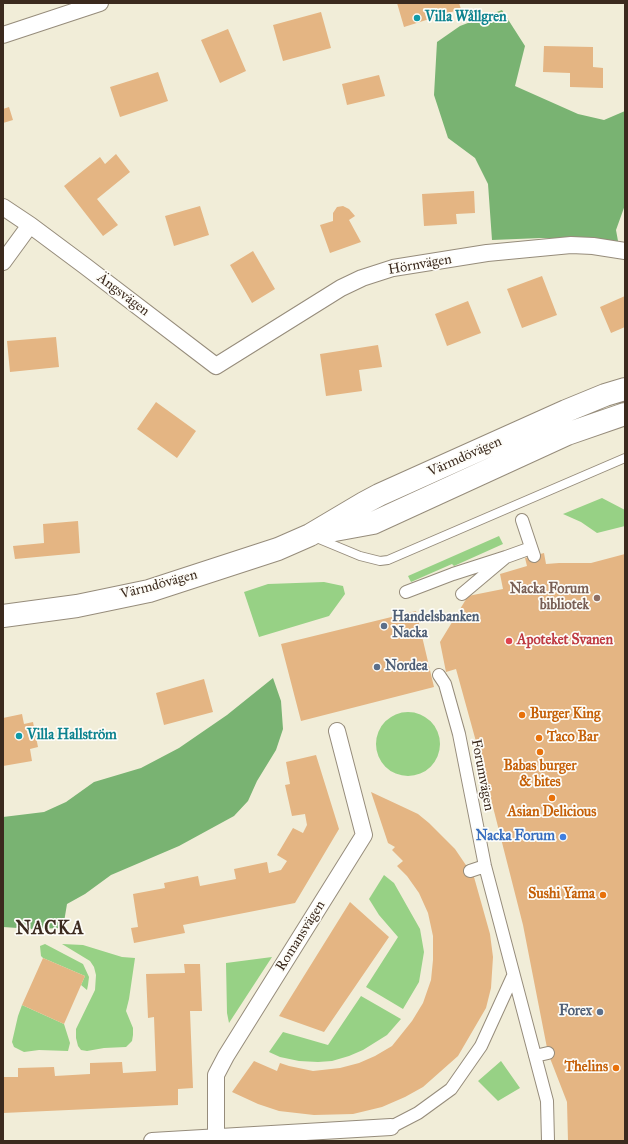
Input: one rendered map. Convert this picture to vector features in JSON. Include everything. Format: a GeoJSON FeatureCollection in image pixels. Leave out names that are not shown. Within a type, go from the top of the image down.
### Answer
{"type":"FeatureCollection","features":[{"type":"Feature","properties":{"kind":"main road","name":"Värmdövägen"},"geometry":{"type":"LineString","coordinates":[[3,616],[77,606],[149,591],[278,549],[310,535],[379,495],[566,411],[605,395],[625,389]]}},
{"type":"Feature","properties":{"kind":"main road","name":"Värmdövägen"},"geometry":{"type":"LineString","coordinates":[[310,535],[373,523],[567,434],[625,414]]}},
{"type":"Feature","properties":{"kind":"street"},"geometry":{"type":"LineString","coordinates":[[3,35],[100,3]]}},
{"type":"Feature","properties":{"kind":"street","name":"Ängsvägen"},"geometry":{"type":"LineString","coordinates":[[3,207],[30,225],[216,366]]}},
{"type":"Feature","properties":{"kind":"street"},"geometry":{"type":"LineString","coordinates":[[3,262],[30,225]]}},
{"type":"Feature","properties":{"kind":"street","name":"Hörnvägen"},"geometry":{"type":"LineString","coordinates":[[216,366],[341,288],[362,278],[393,268],[487,253],[564,245],[593,246],[625,251]]}},
{"type":"Feature","properties":{"kind":"street"},"geometry":{"type":"LineString","coordinates":[[406,592],[453,574],[506,557],[533,552],[522,520]]}},
{"type":"Feature","properties":{"kind":"street"},"geometry":{"type":"LineString","coordinates":[[462,594],[506,557]]}},
{"type":"Feature","properties":{"kind":"street","name":"Forumvägen"},"geometry":{"type":"LineString","coordinates":[[439,675],[445,684],[459,734],[484,866],[547,1101],[548,1141]]}},
{"type":"Feature","properties":{"kind":"street","name":"Romansvägen"},"geometry":{"type":"LineString","coordinates":[[216,1137],[216,1075],[226,1056],[364,835],[337,731]]}},
{"type":"Feature","properties":{"kind":"street"},"geometry":{"type":"LineString","coordinates":[[470,870],[484,866]]}},
{"type":"Feature","properties":{"kind":"street"},"geometry":{"type":"LineString","coordinates":[[152,1141],[391,1127],[418,1112],[451,1089],[481,1046],[513,976]]}},
{"type":"Feature","properties":{"kind":"street"},"geometry":{"type":"LineString","coordinates":[[535,1056],[548,1053]]}},
{"type":"Feature","properties":{"kind":"lane"},"geometry":{"type":"LineString","coordinates":[[310,535],[360,556],[380,561],[388,560],[625,458]]}},
{"type":"Feature","properties":{"kind":"green space"},"geometry":{"type":"Polygon","coordinates":[[[502,10],[525,46],[515,86],[578,114],[604,120],[625,111],[625,205],[616,230],[618,241],[541,238],[492,240],[488,184],[475,158],[448,138],[434,95],[437,42],[460,26],[502,10]]]}},
{"type":"Feature","properties":{"kind":"green space"},"geometry":{"type":"Polygon","coordinates":[[[602,498],[625,510],[625,526],[597,533],[581,522],[563,514],[602,498]]]}},
{"type":"Feature","properties":{"kind":"green space"},"geometry":{"type":"Polygon","coordinates":[[[499,536],[503,544],[454,566],[452,564],[411,582],[408,576],[499,536]]]}},
{"type":"Feature","properties":{"kind":"green space"},"geometry":{"type":"Polygon","coordinates":[[[324,582],[343,586],[345,594],[329,616],[259,637],[244,592],[268,584],[324,582]]]}},
{"type":"Feature","properties":{"kind":"green space"},"geometry":{"type":"Polygon","coordinates":[[[273,678],[281,701],[283,729],[276,750],[257,781],[248,801],[234,816],[179,846],[111,875],[85,894],[67,904],[63,928],[32,929],[3,927],[3,817],[44,812],[66,802],[94,782],[141,768],[179,748],[227,715],[273,678]]]}},
{"type":"Feature","properties":{"kind":"green space"},"geometry":{"type":"Polygon","coordinates":[[[402,712],[414,712],[431,721],[438,732],[440,744],[438,756],[431,767],[414,776],[402,776],[390,771],[381,762],[376,750],[376,738],[381,726],[390,717],[402,712]]]}},
{"type":"Feature","properties":{"kind":"green space"},"geometry":{"type":"Polygon","coordinates":[[[384,875],[394,883],[420,929],[424,952],[419,982],[403,1009],[366,987],[398,937],[379,915],[369,899],[384,875]]]}},
{"type":"Feature","properties":{"kind":"green space"},"geometry":{"type":"Polygon","coordinates":[[[45,944],[83,964],[89,977],[87,990],[81,985],[85,976],[41,956],[40,946],[45,944]]]}},
{"type":"Feature","properties":{"kind":"green space"},"geometry":{"type":"Polygon","coordinates":[[[62,944],[83,945],[122,957],[135,958],[126,1011],[133,1028],[133,1035],[132,1041],[126,1047],[104,1048],[87,1051],[81,1050],[78,1046],[76,1029],[95,990],[96,975],[94,967],[90,961],[62,944]]]}},
{"type":"Feature","properties":{"kind":"green space"},"geometry":{"type":"Polygon","coordinates":[[[272,957],[229,1023],[227,1013],[226,963],[272,957]]]}},
{"type":"Feature","properties":{"kind":"green space"},"geometry":{"type":"Polygon","coordinates":[[[361,996],[401,1019],[387,1035],[363,1050],[332,1061],[318,1062],[299,1061],[280,1057],[269,1052],[283,1032],[328,1045],[361,996]]]}},
{"type":"Feature","properties":{"kind":"green space"},"geometry":{"type":"Polygon","coordinates":[[[22,1005],[64,1024],[70,1043],[68,1051],[39,1050],[24,1052],[14,1047],[12,1042],[22,1005]]]}},
{"type":"Feature","properties":{"kind":"green space"},"geometry":{"type":"Polygon","coordinates":[[[501,1061],[520,1088],[498,1101],[478,1081],[501,1061]]]}},
{"type":"Feature","properties":{"kind":"building","name":"Villa Wållgren"},"geometry":{"type":"Polygon","coordinates":[[[397,3],[459,3],[461,9],[404,27],[397,3]]]}},
{"type":"Feature","properties":{"kind":"building"},"geometry":{"type":"Polygon","coordinates":[[[321,12],[331,48],[283,61],[273,25],[321,12]]]}},
{"type":"Feature","properties":{"kind":"building"},"geometry":{"type":"Polygon","coordinates":[[[228,29],[246,71],[220,83],[201,40],[228,29]]]}},
{"type":"Feature","properties":{"kind":"building"},"geometry":{"type":"Polygon","coordinates":[[[544,46],[593,47],[593,67],[603,68],[603,88],[570,87],[570,73],[543,72],[544,46]]]}},
{"type":"Feature","properties":{"kind":"building"},"geometry":{"type":"Polygon","coordinates":[[[158,72],[168,101],[120,117],[110,87],[158,72]]]}},
{"type":"Feature","properties":{"kind":"building"},"geometry":{"type":"Polygon","coordinates":[[[379,75],[385,96],[347,105],[342,84],[379,75]]]}},
{"type":"Feature","properties":{"kind":"building"},"geometry":{"type":"Polygon","coordinates":[[[9,107],[13,120],[3,123],[3,109],[9,107]]]}},
{"type":"Feature","properties":{"kind":"building"},"geometry":{"type":"Polygon","coordinates":[[[116,154],[130,172],[97,199],[118,225],[103,236],[64,186],[100,157],[105,164],[116,154]]]}},
{"type":"Feature","properties":{"kind":"building"},"geometry":{"type":"Polygon","coordinates":[[[474,191],[475,213],[456,214],[457,224],[424,226],[422,194],[474,191]]]}},
{"type":"Feature","properties":{"kind":"building"},"geometry":{"type":"Polygon","coordinates":[[[200,206],[209,235],[174,246],[165,216],[200,206]]]}},
{"type":"Feature","properties":{"kind":"building"},"geometry":{"type":"Polygon","coordinates":[[[343,206],[349,209],[355,216],[349,220],[361,242],[330,253],[320,225],[333,221],[333,213],[337,207],[343,206]]]}},
{"type":"Feature","properties":{"kind":"building"},"geometry":{"type":"Polygon","coordinates":[[[253,251],[275,289],[252,303],[230,265],[253,251]]]}},
{"type":"Feature","properties":{"kind":"building"},"geometry":{"type":"Polygon","coordinates":[[[542,276],[557,315],[522,328],[507,289],[542,276]]]}},
{"type":"Feature","properties":{"kind":"building"},"geometry":{"type":"Polygon","coordinates":[[[625,296],[625,327],[611,333],[600,307],[625,296]]]}},
{"type":"Feature","properties":{"kind":"building"},"geometry":{"type":"Polygon","coordinates":[[[468,301],[481,333],[447,346],[435,314],[468,301]]]}},
{"type":"Feature","properties":{"kind":"building"},"geometry":{"type":"Polygon","coordinates":[[[56,337],[59,367],[10,372],[7,341],[56,337]]]}},
{"type":"Feature","properties":{"kind":"building"},"geometry":{"type":"Polygon","coordinates":[[[378,345],[382,367],[359,370],[362,391],[326,396],[320,354],[378,345]]]}},
{"type":"Feature","properties":{"kind":"building"},"geometry":{"type":"Polygon","coordinates":[[[156,402],[196,431],[177,458],[137,429],[156,402]]]}},
{"type":"Feature","properties":{"kind":"building"},"geometry":{"type":"Polygon","coordinates":[[[78,521],[80,553],[15,559],[13,546],[44,543],[43,524],[78,521]]]}},
{"type":"Feature","properties":{"kind":"building","name":"Nacka Forum"},"geometry":{"type":"Polygon","coordinates":[[[544,553],[546,564],[591,563],[625,554],[625,1141],[568,1141],[567,1102],[548,1053],[523,925],[480,756],[456,669],[446,672],[440,642],[468,596],[503,589],[500,574],[527,566],[525,558],[544,553]]]}},
{"type":"Feature","properties":{"kind":"building"},"geometry":{"type":"Polygon","coordinates":[[[416,611],[434,687],[301,721],[281,644],[416,611]]]}},
{"type":"Feature","properties":{"kind":"building"},"geometry":{"type":"Polygon","coordinates":[[[204,679],[213,712],[164,725],[156,693],[204,679]]]}},
{"type":"Feature","properties":{"kind":"building","name":"Villa Hallström"},"geometry":{"type":"Polygon","coordinates":[[[22,714],[24,724],[33,722],[38,747],[30,749],[32,761],[3,766],[3,718],[22,714]]]}},
{"type":"Feature","properties":{"kind":"building"},"geometry":{"type":"Polygon","coordinates":[[[316,755],[339,829],[295,903],[183,925],[185,933],[134,943],[131,928],[138,927],[133,894],[165,888],[164,883],[198,876],[200,886],[236,879],[234,869],[267,862],[269,873],[281,870],[287,861],[277,855],[293,828],[303,833],[307,825],[305,814],[292,816],[285,785],[290,784],[286,762],[316,755]]]}},
{"type":"Feature","properties":{"kind":"building"},"geometry":{"type":"Polygon","coordinates":[[[371,792],[418,814],[429,823],[455,849],[474,877],[490,934],[493,957],[491,988],[486,1008],[458,1056],[423,1087],[405,1097],[382,1107],[353,1114],[314,1115],[279,1111],[258,1104],[232,1092],[254,1061],[277,1071],[280,1063],[313,1071],[340,1068],[359,1063],[375,1056],[392,1046],[412,1021],[423,1003],[431,980],[433,936],[428,913],[419,893],[407,876],[397,866],[403,861],[392,850],[395,847],[388,843],[371,792]]]}},
{"type":"Feature","properties":{"kind":"building"},"geometry":{"type":"Polygon","coordinates":[[[350,902],[389,937],[324,1032],[279,1016],[350,902]]]}},
{"type":"Feature","properties":{"kind":"building"},"geometry":{"type":"Polygon","coordinates":[[[43,958],[85,976],[64,1024],[22,1005],[43,958]]]}},
{"type":"Feature","properties":{"kind":"building"},"geometry":{"type":"Polygon","coordinates":[[[184,964],[200,964],[202,1011],[190,1011],[193,1088],[178,1089],[178,1105],[3,1113],[3,1077],[18,1077],[18,1068],[54,1067],[55,1076],[90,1074],[90,1063],[122,1062],[123,1073],[156,1071],[154,1017],[148,1018],[146,974],[185,973],[184,964]]]}},
{"type":"Feature","properties":{"kind":"place","name":"Villa Wållgren"},"geometry":{"type":"Point","coordinates":[417,18]}},
{"type":"Feature","properties":{"kind":"place","name":"Nacka Forum bibliotek"},"geometry":{"type":"Point","coordinates":[597,598]}},
{"type":"Feature","properties":{"kind":"place","name":"Handelsbanken Nacka"},"geometry":{"type":"Point","coordinates":[384,626]}},
{"type":"Feature","properties":{"kind":"place","name":"Apoteket Svanen"},"geometry":{"type":"Point","coordinates":[509,641]}},
{"type":"Feature","properties":{"kind":"place","name":"Nordea"},"geometry":{"type":"Point","coordinates":[377,667]}},
{"type":"Feature","properties":{"kind":"place","name":"Burger King"},"geometry":{"type":"Point","coordinates":[522,715]}},
{"type":"Feature","properties":{"kind":"place","name":"Villa Hallström"},"geometry":{"type":"Point","coordinates":[19,736]}},
{"type":"Feature","properties":{"kind":"place","name":"Taco Bar"},"geometry":{"type":"Point","coordinates":[539,738]}},
{"type":"Feature","properties":{"kind":"place","name":"Babas burger & bites"},"geometry":{"type":"Point","coordinates":[540,752]}},
{"type":"Feature","properties":{"kind":"place","name":"Asian Delicious"},"geometry":{"type":"Point","coordinates":[552,798]}},
{"type":"Feature","properties":{"kind":"place","name":"Nacka Forum"},"geometry":{"type":"Point","coordinates":[563,837]}},
{"type":"Feature","properties":{"kind":"place","name":"Sushi Yama"},"geometry":{"type":"Point","coordinates":[603,895]}},
{"type":"Feature","properties":{"kind":"place","name":"Forex"},"geometry":{"type":"Point","coordinates":[600,1012]}},
{"type":"Feature","properties":{"kind":"place","name":"Thelins"},"geometry":{"type":"Point","coordinates":[616,1068]}},
{"type":"Feature","properties":{"kind":"district","name":"NACKA"},"geometry":{"type":"Point","coordinates":[50,930]}}]}
